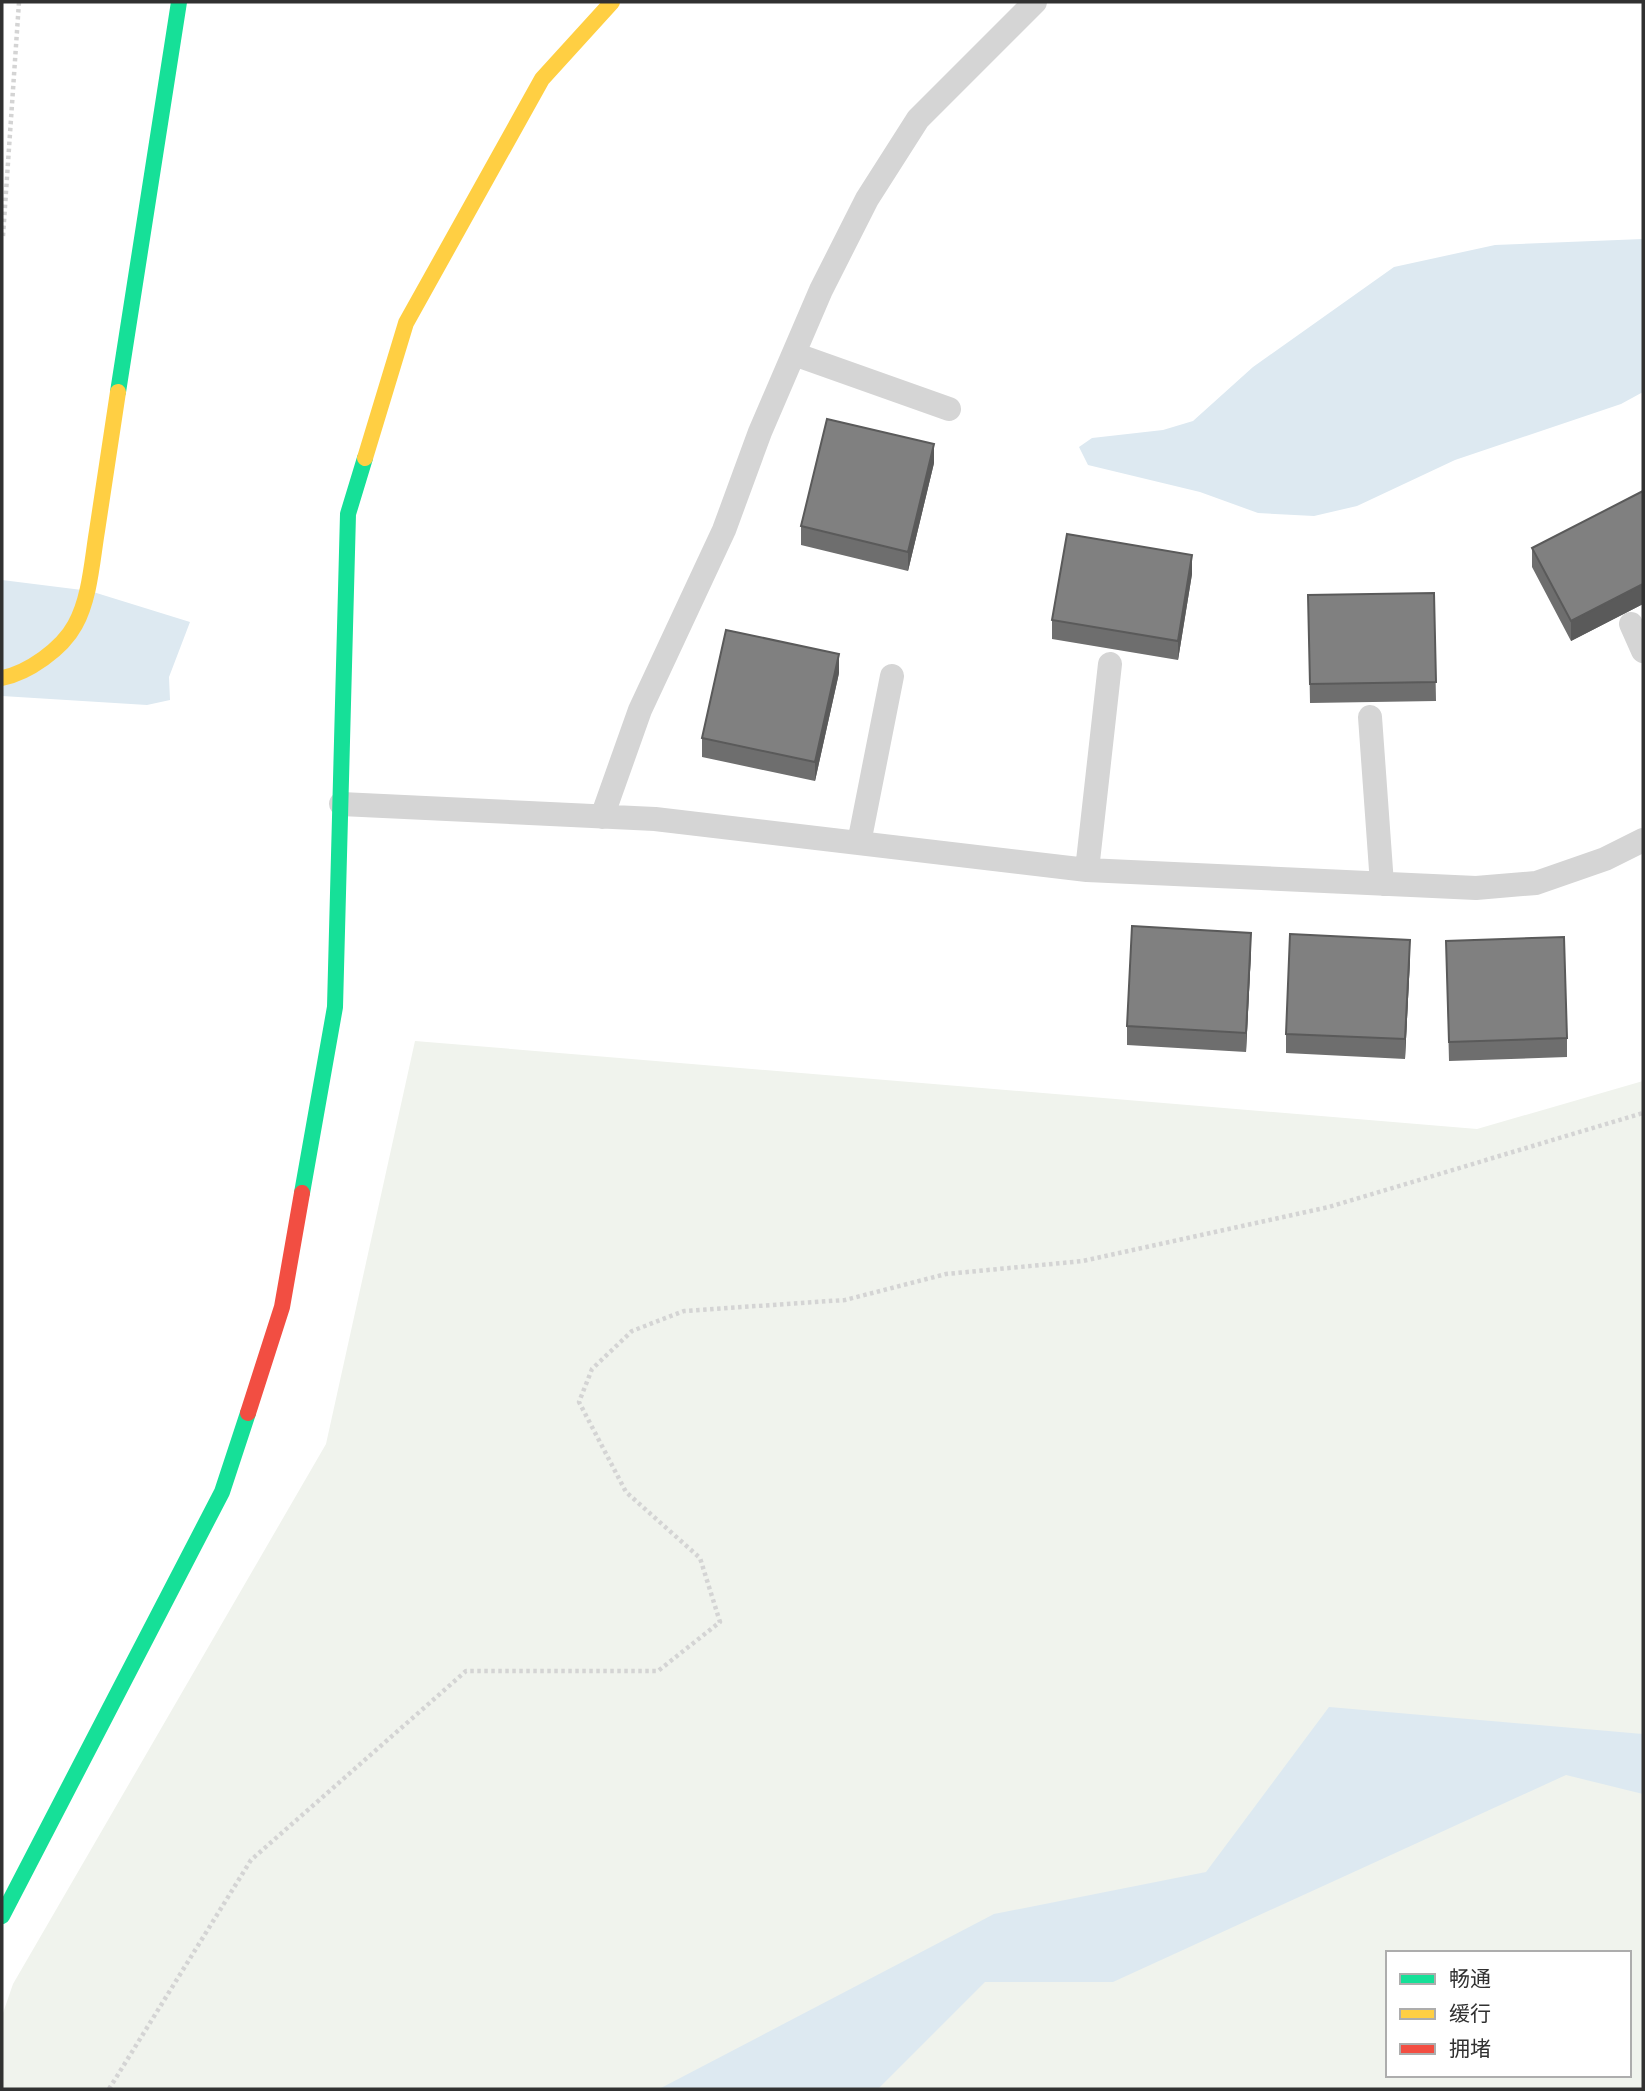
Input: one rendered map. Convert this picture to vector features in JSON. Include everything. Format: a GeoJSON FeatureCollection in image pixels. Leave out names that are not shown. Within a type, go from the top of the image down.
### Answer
{"type":"FeatureCollection","features":[{"type":"Feature","properties":{"kind":"street"},"geometry":{"type":"LineString","coordinates":[[2,678],[9,678],[40,660],[75,626],[90,576],[179,2]]}},
{"type":"Feature","properties":{"kind":"street"},"geometry":{"type":"LineString","coordinates":[[2,1916],[222,1492],[282,1307],[335,1007],[348,514],[406,323],[542,79],[612,2]]}},
{"type":"Feature","properties":{"kind":"lane"},"geometry":{"type":"LineString","coordinates":[[602,817],[640,710],[724,530],[821,290],[867,199],[918,119],[1035,2]]}},
{"type":"Feature","properties":{"kind":"lane"},"geometry":{"type":"LineString","coordinates":[[794,354],[949,409]]}},
{"type":"Feature","properties":{"kind":"lane"},"geometry":{"type":"LineString","coordinates":[[1631,624],[1643,651]]}},
{"type":"Feature","properties":{"kind":"lane"},"geometry":{"type":"LineString","coordinates":[[1087,870],[1110,664]]}},
{"type":"Feature","properties":{"kind":"lane"},"geometry":{"type":"LineString","coordinates":[[859,844],[892,676]]}},
{"type":"Feature","properties":{"kind":"lane"},"geometry":{"type":"LineString","coordinates":[[1370,717],[1382,884]]}},
{"type":"Feature","properties":{"kind":"lane"},"geometry":{"type":"LineString","coordinates":[[341,804],[655,820],[1087,870],[1476,888],[1536,883],[1605,859],[1643,840]]}},
{"type":"Feature","properties":{"kind":"path"},"geometry":{"type":"LineString","coordinates":[[3,236],[19,2]]}},
{"type":"Feature","properties":{"kind":"path"},"geometry":{"type":"LineString","coordinates":[[109,2089],[251,1860],[466,1671],[658,1671],[720,1622],[700,1558],[626,1492],[579,1402],[592,1369],[632,1331],[684,1311],[845,1300],[946,1274],[1083,1261],[1329,1207],[1643,1113]]}},
{"type":"Feature","properties":{"kind":"shaded area"},"geometry":{"type":"Polygon","coordinates":[[[1643,239],[1643,392],[1621,404],[1455,460],[1357,506],[1314,516],[1258,513],[1200,492],[1088,465],[1079,447],[1092,438],[1163,430],[1193,421],[1253,367],[1394,267],[1495,245],[1643,239]]]}},
{"type":"Feature","properties":{"kind":"shaded area"},"geometry":{"type":"Polygon","coordinates":[[[2,580],[90,591],[190,622],[169,677],[170,700],[147,705],[2,696],[2,580]]]}},
{"type":"Feature","properties":{"kind":"shaded area"},"geometry":{"type":"Polygon","coordinates":[[[415,1041],[1477,1129],[1643,1081],[1643,2089],[2,2089],[2,2016],[13,1984],[326,1444],[415,1041]]]}},
{"type":"Feature","properties":{"kind":"shaded area"},"geometry":{"type":"Polygon","coordinates":[[[1329,1707],[1643,1734],[1643,1794],[1566,1775],[1113,1982],[985,1982],[878,2089],[659,2089],[994,1914],[1206,1872],[1329,1707]]]}},
{"type":"Feature","properties":{"kind":"building"},"geometry":{"type":"Polygon","coordinates":[[[827,419],[934,444],[908,552],[801,526],[827,419]]]}},
{"type":"Feature","properties":{"kind":"building"},"geometry":{"type":"Polygon","coordinates":[[[1643,491],[1643,584],[1571,621],[1532,548],[1643,491]]]}},
{"type":"Feature","properties":{"kind":"building"},"geometry":{"type":"Polygon","coordinates":[[[1067,534],[1192,555],[1178,641],[1052,620],[1067,534]]]}},
{"type":"Feature","properties":{"kind":"building"},"geometry":{"type":"Polygon","coordinates":[[[1434,593],[1436,682],[1310,684],[1308,595],[1434,593]]]}},
{"type":"Feature","properties":{"kind":"building"},"geometry":{"type":"Polygon","coordinates":[[[726,630],[839,654],[815,762],[702,738],[726,630]]]}},
{"type":"Feature","properties":{"kind":"building"},"geometry":{"type":"Polygon","coordinates":[[[1132,926],[1251,933],[1246,1033],[1127,1026],[1132,926]]]}},
{"type":"Feature","properties":{"kind":"building"},"geometry":{"type":"Polygon","coordinates":[[[1290,934],[1410,940],[1405,1039],[1286,1034],[1290,934]]]}},
{"type":"Feature","properties":{"kind":"building"},"geometry":{"type":"Polygon","coordinates":[[[1564,937],[1567,1038],[1449,1042],[1446,941],[1564,937]]]}},
{"type":"Feature","properties":{"kind":"traffic: fast"},"geometry":{"type":"LineString","coordinates":[[118,392],[179,2]]}},
{"type":"Feature","properties":{"kind":"traffic: fast"},"geometry":{"type":"LineString","coordinates":[[302,1193],[335,1007],[348,514],[365,458]]}},
{"type":"Feature","properties":{"kind":"traffic: fast"},"geometry":{"type":"LineString","coordinates":[[2,1916],[222,1492],[248,1413]]}},
{"type":"Feature","properties":{"kind":"traffic: slow"},"geometry":{"type":"LineString","coordinates":[[365,458],[406,323],[542,79],[612,2]]}},
{"type":"Feature","properties":{"kind":"traffic: slow"},"geometry":{"type":"LineString","coordinates":[[2,678],[23,671],[53,651],[69,634],[80,614],[90,579],[118,392]]}},
{"type":"Feature","properties":{"kind":"traffic: jam"},"geometry":{"type":"LineString","coordinates":[[248,1413],[282,1307],[302,1193]]}}]}
